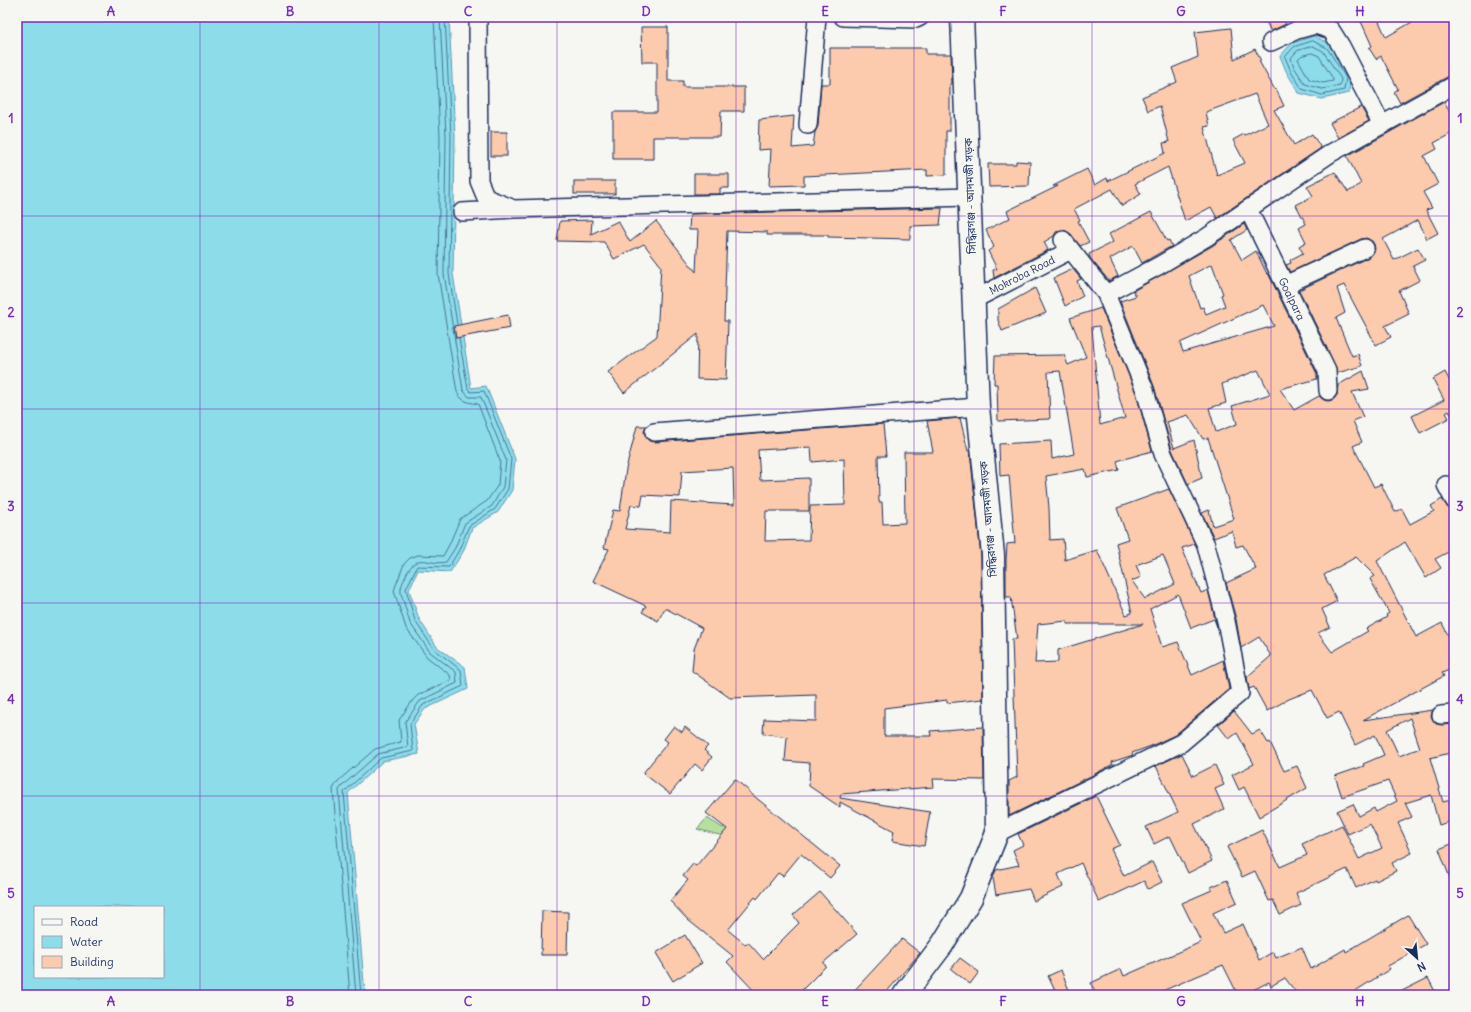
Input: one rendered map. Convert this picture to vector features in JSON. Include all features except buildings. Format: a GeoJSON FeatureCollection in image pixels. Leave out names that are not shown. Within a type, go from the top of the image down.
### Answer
{"type":"FeatureCollection","features":[{"type":"Feature","properties":{"kind":"main road","name":"সিদ্ধিরগঞ্জ - আদমজী সড়ক"},"geometry":{"type":"LineString","coordinates":[[904,995],[942,944],[971,898],[997,833],[993,556],[978,407],[962,17]]}},
{"type":"Feature","properties":{"kind":"street"},"geometry":{"type":"LineString","coordinates":[[478,17],[479,181],[486,198],[513,209]]}},
{"type":"Feature","properties":{"kind":"street"},"geometry":{"type":"LineString","coordinates":[[808,125],[817,17]]}},
{"type":"Feature","properties":{"kind":"street"},"geometry":{"type":"LineString","coordinates":[[843,17],[920,17]]}},
{"type":"Feature","properties":{"kind":"street"},"geometry":{"type":"LineString","coordinates":[[1271,42],[1297,30],[1315,25],[1330,30],[1341,46],[1382,125]]}},
{"type":"Feature","properties":{"kind":"street"},"geometry":{"type":"LineString","coordinates":[[997,833],[1181,743],[1240,693],[1226,621],[1206,545],[1163,454],[1145,390],[1106,294],[1160,265],[1207,237],[1331,153],[1454,85]]}},
{"type":"Feature","properties":{"kind":"street"},"geometry":{"type":"LineString","coordinates":[[462,212],[513,209],[970,197]]}},
{"type":"Feature","properties":{"kind":"street","name":"Goalpara"},"geometry":{"type":"LineString","coordinates":[[1248,209],[1327,371],[1328,391]]}},
{"type":"Feature","properties":{"kind":"street","name":"Mokroba Road"},"geometry":{"type":"LineString","coordinates":[[973,300],[1067,245],[1106,294]]}},
{"type":"Feature","properties":{"kind":"street"},"geometry":{"type":"LineString","coordinates":[[1285,286],[1365,248]]}},
{"type":"Feature","properties":{"kind":"street"},"geometry":{"type":"LineString","coordinates":[[654,432],[978,407]]}},
{"type":"Feature","properties":{"kind":"street"},"geometry":{"type":"LineString","coordinates":[[1446,485],[1454,500]]}},
{"type":"Feature","properties":{"kind":"green space"},"geometry":{"type":"Polygon","coordinates":[[[744,802],[746,809],[723,836],[697,829],[707,818],[723,828],[744,802]]]}},
{"type":"Feature","properties":{"kind":"water"},"geometry":{"type":"Polygon","coordinates":[[[17,17],[449,17],[455,136],[453,274],[471,388],[486,386],[515,459],[512,490],[498,512],[472,528],[463,552],[450,572],[418,570],[409,590],[419,619],[437,647],[465,667],[468,689],[425,709],[414,724],[419,754],[383,761],[348,793],[365,995],[17,995],[17,17]]]}},
{"type":"Feature","properties":{"kind":"water"},"geometry":{"type":"Polygon","coordinates":[[[1314,36],[1330,44],[1350,77],[1349,93],[1322,99],[1299,93],[1286,71],[1280,56],[1292,43],[1314,36]]]}}]}
